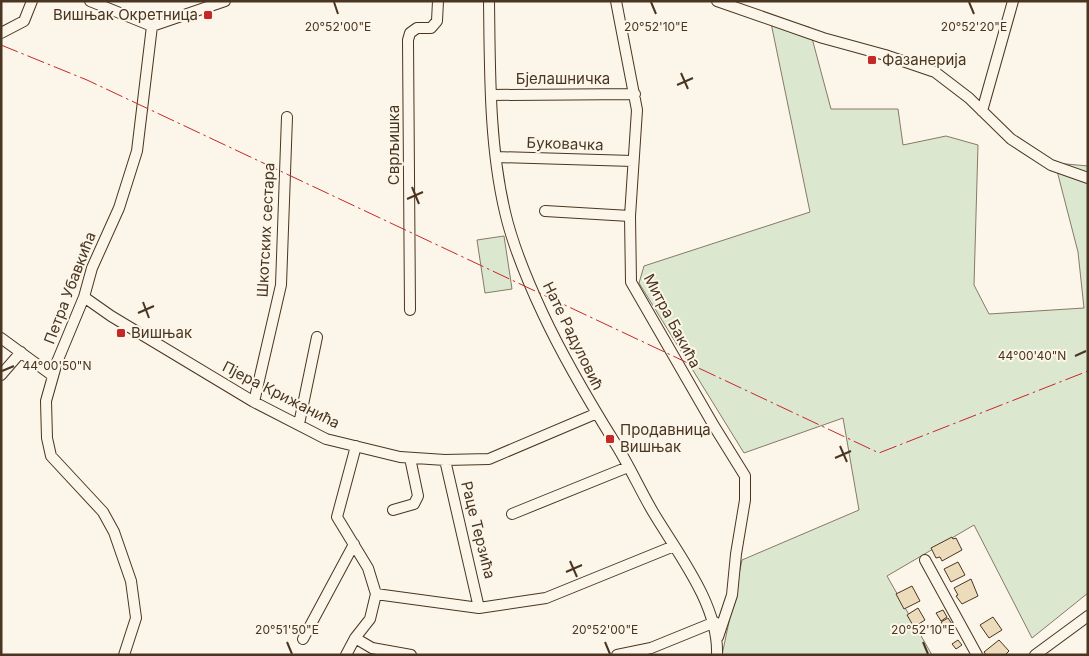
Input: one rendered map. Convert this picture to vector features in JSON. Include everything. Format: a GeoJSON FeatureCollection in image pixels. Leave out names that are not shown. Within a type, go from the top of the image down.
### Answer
{"type":"FeatureCollection","features":[{"type":"Feature","properties":{"kind":"street"},"geometry":{"type":"LineString","coordinates":[[1,32],[24,21],[32,1]]}},
{"type":"Feature","properties":{"kind":"street"},"geometry":{"type":"LineString","coordinates":[[90,1],[106,4],[152,26],[225,1]]}},
{"type":"Feature","properties":{"kind":"street","name":"Сврљишка"},"geometry":{"type":"LineString","coordinates":[[410,310],[408,40],[410,32],[417,28],[431,28],[437,21],[438,1]]}},
{"type":"Feature","properties":{"kind":"street","name":"Нате Радуловић"},"geometry":{"type":"LineString","coordinates":[[489,1],[496,157],[505,212],[522,264],[543,314],[595,414],[674,546],[714,622],[718,638],[717,655]]}},
{"type":"Feature","properties":{"kind":"street","name":"Митра Бакића"},"geometry":{"type":"LineString","coordinates":[[616,1],[637,110],[630,216],[631,282],[745,476],[745,500],[736,554],[732,595],[718,638]]}},
{"type":"Feature","properties":{"kind":"street"},"geometry":{"type":"LineString","coordinates":[[717,1],[823,38],[885,55],[935,72],[969,98],[1005,134],[1041,159],[1088,178]]}},
{"type":"Feature","properties":{"kind":"street"},"geometry":{"type":"LineString","coordinates":[[982,111],[1013,1]]}},
{"type":"Feature","properties":{"kind":"street","name":"Петра Убавкића"},"geometry":{"type":"LineString","coordinates":[[124,655],[136,618],[131,581],[114,532],[103,512],[51,456],[45,413],[46,401],[53,376],[84,296],[92,268],[119,208],[137,151],[152,26]]}},
{"type":"Feature","properties":{"kind":"street","name":"Бјелашничка"},"geometry":{"type":"LineString","coordinates":[[492,95],[635,94]]}},
{"type":"Feature","properties":{"kind":"street","name":"Шкотских сестара"},"geometry":{"type":"LineString","coordinates":[[254,402],[281,285],[287,117]]}},
{"type":"Feature","properties":{"kind":"street","name":"Буковачка"},"geometry":{"type":"LineString","coordinates":[[496,157],[633,161]]}},
{"type":"Feature","properties":{"kind":"street"},"geometry":{"type":"LineString","coordinates":[[545,211],[630,216]]}},
{"type":"Feature","properties":{"kind":"street","name":"Пјера Крижанића"},"geometry":{"type":"LineString","coordinates":[[84,296],[111,316],[254,402],[326,439],[356,446],[410,458],[445,460],[489,459],[595,414]]}},
{"type":"Feature","properties":{"kind":"street"},"geometry":{"type":"LineString","coordinates":[[299,424],[316,337]]}},
{"type":"Feature","properties":{"kind":"street"},"geometry":{"type":"LineString","coordinates":[[1,338],[53,376]]}},
{"type":"Feature","properties":{"kind":"street"},"geometry":{"type":"LineString","coordinates":[[1,375],[20,352]]}},
{"type":"Feature","properties":{"kind":"street"},"geometry":{"type":"LineString","coordinates":[[346,655],[355,638],[370,619],[376,594],[368,568],[337,517],[356,446]]}},
{"type":"Feature","properties":{"kind":"street"},"geometry":{"type":"LineString","coordinates":[[393,510],[414,504],[418,496],[410,458]]}},
{"type":"Feature","properties":{"kind":"street","name":"Раце Терзића"},"geometry":{"type":"LineString","coordinates":[[445,460],[480,608]]}},
{"type":"Feature","properties":{"kind":"street"},"geometry":{"type":"LineString","coordinates":[[512,514],[628,467]]}},
{"type":"Feature","properties":{"kind":"street"},"geometry":{"type":"LineString","coordinates":[[303,639],[354,544]]}},
{"type":"Feature","properties":{"kind":"street"},"geometry":{"type":"LineString","coordinates":[[376,594],[480,608],[546,598],[674,546]]}},
{"type":"Feature","properties":{"kind":"street"},"geometry":{"type":"LineString","coordinates":[[926,560],[977,655]]}},
{"type":"Feature","properties":{"kind":"street"},"geometry":{"type":"LineString","coordinates":[[1035,655],[1088,616]]}},
{"type":"Feature","properties":{"kind":"street"},"geometry":{"type":"LineString","coordinates":[[617,655],[652,648],[714,622]]}},
{"type":"Feature","properties":{"kind":"street"},"geometry":{"type":"LineString","coordinates":[[355,638],[372,648],[411,655]]}},
{"type":"Feature","properties":{"kind":"green space"},"geometry":{"type":"Polygon","coordinates":[[[770,18],[809,27],[831,109],[898,109],[903,145],[946,136],[978,145],[974,285],[989,314],[1084,308],[1078,252],[1055,163],[1088,166],[1088,593],[1032,638],[974,525],[887,576],[932,655],[722,655],[742,560],[859,510],[843,418],[744,453],[639,283],[644,266],[810,212],[770,18]]]}},
{"type":"Feature","properties":{"kind":"green space"},"geometry":{"type":"Polygon","coordinates":[[[504,236],[512,289],[485,293],[477,240],[504,236]]]}},
{"type":"Feature","properties":{"kind":"building"},"geometry":{"type":"Polygon","coordinates":[[[952,537],[953,539],[956,538],[962,550],[942,561],[940,557],[936,558],[931,548],[952,537]]]}},
{"type":"Feature","properties":{"kind":"building"},"geometry":{"type":"Polygon","coordinates":[[[958,562],[965,575],[951,582],[944,569],[958,562]]]}},
{"type":"Feature","properties":{"kind":"building"},"geometry":{"type":"Polygon","coordinates":[[[971,579],[978,596],[962,604],[956,596],[958,595],[954,588],[971,579]]]}},
{"type":"Feature","properties":{"kind":"building"},"geometry":{"type":"Polygon","coordinates":[[[912,586],[920,601],[904,609],[896,594],[912,586]]]}},
{"type":"Feature","properties":{"kind":"building"},"geometry":{"type":"Polygon","coordinates":[[[918,608],[925,620],[914,627],[907,615],[918,608]]]}},
{"type":"Feature","properties":{"kind":"building"},"geometry":{"type":"Polygon","coordinates":[[[943,610],[947,617],[941,621],[936,613],[943,610]]]}},
{"type":"Feature","properties":{"kind":"building"},"geometry":{"type":"Polygon","coordinates":[[[993,617],[1002,630],[989,638],[980,625],[993,617]]]}},
{"type":"Feature","properties":{"kind":"building"},"geometry":{"type":"Polygon","coordinates":[[[948,618],[952,624],[945,628],[941,622],[948,618]]]}},
{"type":"Feature","properties":{"kind":"building"},"geometry":{"type":"Polygon","coordinates":[[[958,640],[962,645],[956,649],[952,644],[958,640]]]}},
{"type":"Feature","properties":{"kind":"building"},"geometry":{"type":"Polygon","coordinates":[[[999,640],[1009,651],[1005,655],[986,655],[984,652],[999,640]]]}},
{"type":"Feature","properties":{"kind":"power"},"geometry":{"type":"LineString","coordinates":[[1,45],[87,80],[879,453],[1088,371]]}},
{"type":"Feature","properties":{"kind":"place","name":"Вишњак Окретница"},"geometry":{"type":"Point","coordinates":[208,15]}},
{"type":"Feature","properties":{"kind":"place","name":"Фазанерија"},"geometry":{"type":"Point","coordinates":[872,60]}},
{"type":"Feature","properties":{"kind":"place","name":"Вишњак"},"geometry":{"type":"Point","coordinates":[121,333]}},
{"type":"Feature","properties":{"kind":"place","name":"Продавница Вишњак"},"geometry":{"type":"Point","coordinates":[610,439]}}]}
